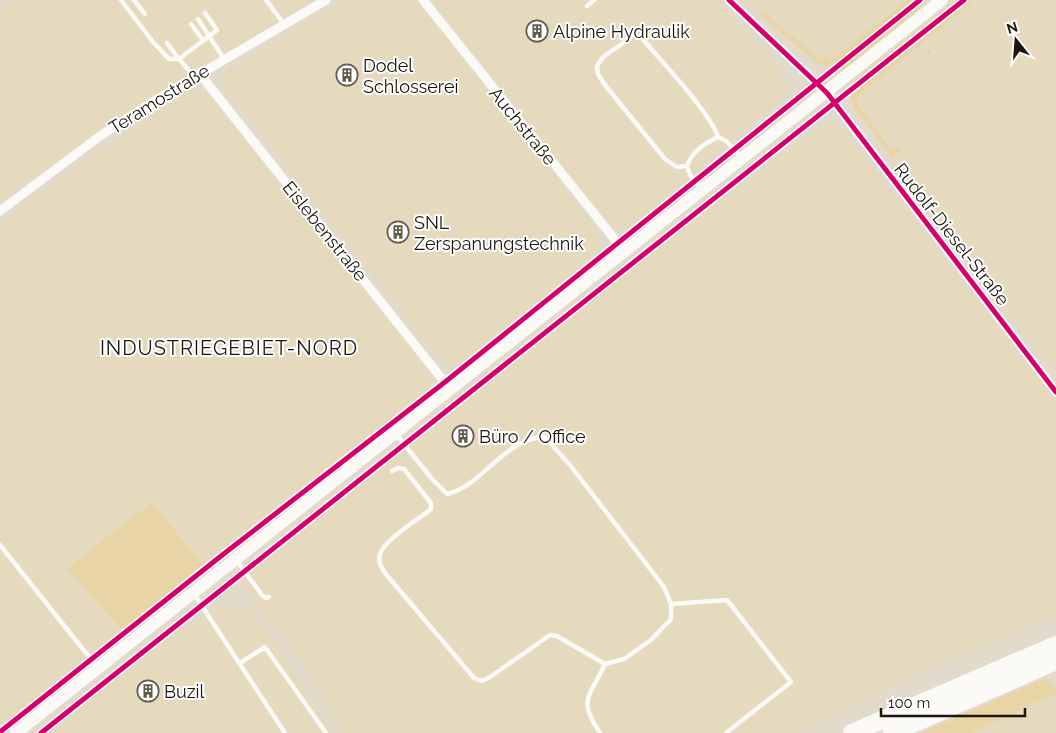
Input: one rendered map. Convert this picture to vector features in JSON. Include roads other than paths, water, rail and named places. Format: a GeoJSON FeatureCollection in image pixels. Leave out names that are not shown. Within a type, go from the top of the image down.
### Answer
{"type":"FeatureCollection","features":[{"type":"Feature","properties":{"kind":"highway"},"geometry":{"type":"LineString","coordinates":[[852,733],[1056,645]]}},
{"type":"Feature","properties":{"kind":"highway"},"geometry":{"type":"LineString","coordinates":[[892,733],[1056,662]]}},
{"type":"Feature","properties":{"kind":"street","name":"Teramostraße"},"geometry":{"type":"LineString","coordinates":[[0,211],[100,136],[196,75],[326,0]]}},
{"type":"Feature","properties":{"kind":"street","name":"Auchstraße"},"geometry":{"type":"LineString","coordinates":[[423,0],[624,251]]}},
{"type":"Feature","properties":{"kind":"street","name":"Rudolf-Diesel-Straße"},"geometry":{"type":"LineString","coordinates":[[729,0],[827,93],[1056,392]]}},
{"type":"Feature","properties":{"kind":"street"},"geometry":{"type":"LineString","coordinates":[[16,733],[234,558],[827,93],[942,0]]}},
{"type":"Feature","properties":{"kind":"street","name":"Eislebenstraße"},"geometry":{"type":"LineString","coordinates":[[196,75],[450,389]]}},
{"type":"Feature","properties":{"kind":"lane"},"geometry":{"type":"LineString","coordinates":[[134,0],[145,14]]}},
{"type":"Feature","properties":{"kind":"lane"},"geometry":{"type":"LineString","coordinates":[[266,0],[284,24]]}},
{"type":"Feature","properties":{"kind":"lane"},"geometry":{"type":"LineString","coordinates":[[588,6],[594,0]]}},
{"type":"Feature","properties":{"kind":"lane"},"geometry":{"type":"LineString","coordinates":[[123,1],[153,42],[169,59],[179,59],[217,30],[205,13]]}},
{"type":"Feature","properties":{"kind":"lane"},"geometry":{"type":"LineString","coordinates":[[198,19],[224,59]]}},
{"type":"Feature","properties":{"kind":"lane"},"geometry":{"type":"LineString","coordinates":[[191,24],[203,40]]}},
{"type":"Feature","properties":{"kind":"lane"},"geometry":{"type":"LineString","coordinates":[[687,166],[677,167],[665,159],[598,74],[597,66],[603,57],[633,36],[641,37],[700,108],[718,137],[726,141],[742,159]]}},
{"type":"Feature","properties":{"kind":"lane"},"geometry":{"type":"LineString","coordinates":[[167,43],[179,59],[196,75]]}},
{"type":"Feature","properties":{"kind":"lane"},"geometry":{"type":"LineString","coordinates":[[701,190],[690,175],[687,166],[690,156],[705,144],[718,137]]}},
{"type":"Feature","properties":{"kind":"lane"},"geometry":{"type":"LineString","coordinates":[[392,471],[398,468],[404,469],[431,503],[431,509],[390,541],[380,553],[379,564],[474,678],[482,681],[490,677],[550,635],[557,636],[605,664],[624,660],[650,640],[671,619],[671,604],[664,587],[570,465],[545,438],[535,438],[511,449],[458,491],[447,494],[394,433]]}},
{"type":"Feature","properties":{"kind":"lane"},"geometry":{"type":"LineString","coordinates":[[0,545],[98,668]]}},
{"type":"Feature","properties":{"kind":"lane"},"geometry":{"type":"LineString","coordinates":[[234,558],[262,595],[266,598],[269,597]]}},
{"type":"Feature","properties":{"kind":"lane"},"geometry":{"type":"LineString","coordinates":[[193,592],[285,733]]}},
{"type":"Feature","properties":{"kind":"lane"},"geometry":{"type":"LineString","coordinates":[[671,604],[727,600],[792,682],[726,733]]}},
{"type":"Feature","properties":{"kind":"lane"},"geometry":{"type":"LineString","coordinates":[[240,663],[265,647],[326,733]]}},
{"type":"Feature","properties":{"kind":"lane"},"geometry":{"type":"LineString","coordinates":[[600,733],[588,715],[587,697],[605,664]]}},
{"type":"Feature","properties":{"kind":"place","name":"Alpine Hydraulik"},"geometry":{"type":"Point","coordinates":[537,31]}},
{"type":"Feature","properties":{"kind":"place","name":"Dodel Schlosserei"},"geometry":{"type":"Point","coordinates":[347,75]}},
{"type":"Feature","properties":{"kind":"place","name":"SNL Zerspanungstechnik"},"geometry":{"type":"Point","coordinates":[398,232]}},
{"type":"Feature","properties":{"kind":"place","name":"Büro / Office"},"geometry":{"type":"Point","coordinates":[463,436]}},
{"type":"Feature","properties":{"kind":"place","name":"Buzil"},"geometry":{"type":"Point","coordinates":[148,691]}},
{"type":"Feature","properties":{"kind":"district","name":"INDUSTRIEGEBIET-NORD"},"geometry":{"type":"Point","coordinates":[229,348]}}]}
